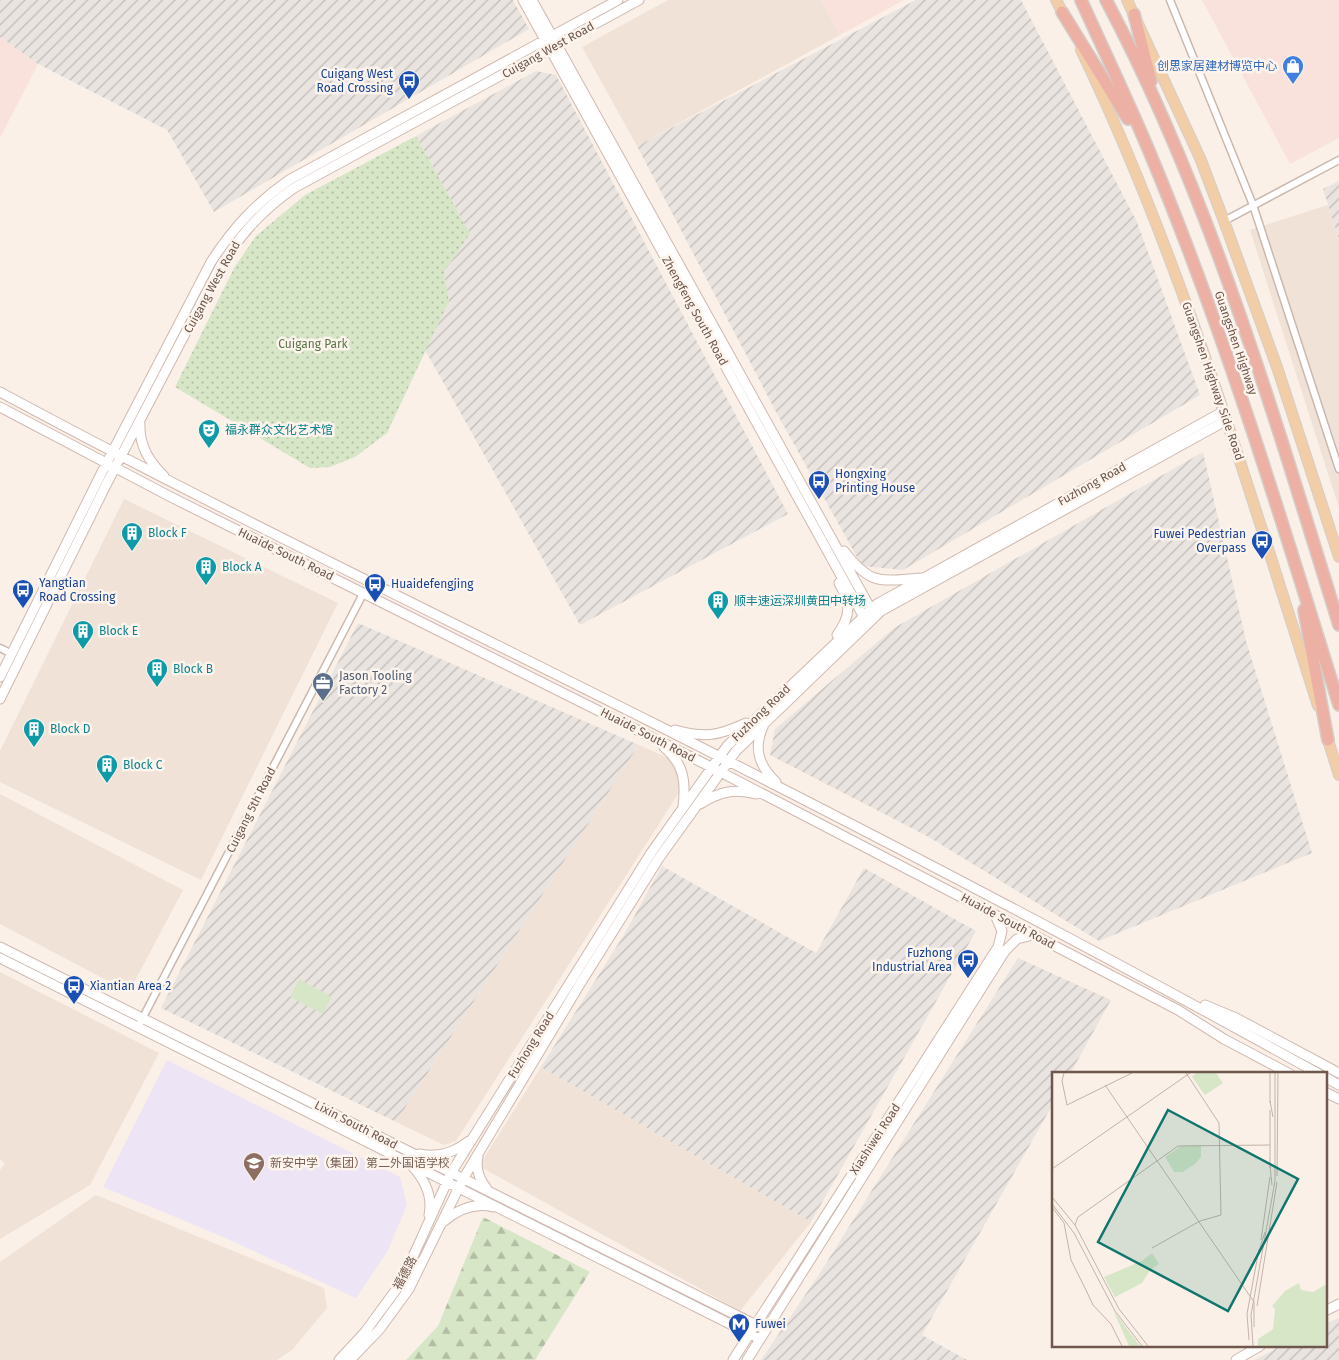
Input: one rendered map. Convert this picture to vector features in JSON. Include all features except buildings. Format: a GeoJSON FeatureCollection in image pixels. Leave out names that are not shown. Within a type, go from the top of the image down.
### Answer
{"type":"FeatureCollection","features":[{"type":"Feature","properties":{"kind":"highway","name":"Guangshen Highway"},"geometry":{"type":"LineString","coordinates":[[1081,0],[1152,158],[1229,362],[1296,564],[1339,705]]}},
{"type":"Feature","properties":{"kind":"highway","name":"Guangshen Highway"},"geometry":{"type":"LineString","coordinates":[[1106,0],[1159,109],[1246,334],[1339,625]]}},
{"type":"Feature","properties":{"kind":"highway"},"geometry":{"type":"LineString","coordinates":[[1062,12],[1152,158]]}},
{"type":"Feature","properties":{"kind":"highway"},"geometry":{"type":"LineString","coordinates":[[1134,14],[1159,109]]}},
{"type":"Feature","properties":{"kind":"highway"},"geometry":{"type":"LineString","coordinates":[[1296,564],[1328,740]]}},
{"type":"Feature","properties":{"kind":"highway"},"geometry":{"type":"LineString","coordinates":[[1328,590],[1339,613]]}},
{"type":"Feature","properties":{"kind":"main road","name":"Zhengfeng South Road"},"geometry":{"type":"LineString","coordinates":[[523,0],[551,42],[873,612]]}},
{"type":"Feature","properties":{"kind":"main road","name":"Zhengfeng South Road"},"geometry":{"type":"LineString","coordinates":[[532,0],[551,42],[865,619]]}},
{"type":"Feature","properties":{"kind":"main road","name":"Cuigang West Road"},"geometry":{"type":"LineString","coordinates":[[117,454],[140,420],[220,267],[237,240],[266,209],[294,188],[551,42],[618,0]]}},
{"type":"Feature","properties":{"kind":"main road","name":"Cuigang West Road"},"geometry":{"type":"LineString","coordinates":[[0,699],[211,262],[229,234],[247,213],[265,197],[290,180],[551,42],[639,0]]}},
{"type":"Feature","properties":{"kind":"main road","name":"Guangshen Highway Side Road"},"geometry":{"type":"LineString","coordinates":[[1056,0],[1102,94],[1186,299],[1226,415],[1339,775]]}},
{"type":"Feature","properties":{"kind":"main road"},"geometry":{"type":"LineString","coordinates":[[1127,0],[1200,158],[1224,221],[1278,370],[1339,557]]}},
{"type":"Feature","properties":{"kind":"main road","name":"Huaide South Road"},"geometry":{"type":"LineString","coordinates":[[0,392],[172,482],[719,756],[1167,990],[1315,1072]]}},
{"type":"Feature","properties":{"kind":"main road","name":"Huaide South Road"},"geometry":{"type":"LineString","coordinates":[[0,407],[111,466],[773,799],[1184,1013],[1224,1039],[1286,1072]]}},
{"type":"Feature","properties":{"kind":"main road","name":"Fuzhong Road"},"geometry":{"type":"LineString","coordinates":[[449,1177],[642,868],[719,756],[754,720],[826,650],[873,612],[924,578],[1226,415]]}},
{"type":"Feature","properties":{"kind":"main road","name":"Fuzhong Road"},"geometry":{"type":"LineString","coordinates":[[873,612],[895,602],[1226,415]]}},
{"type":"Feature","properties":{"kind":"main road"},"geometry":{"type":"LineString","coordinates":[[140,420],[139,434],[144,450],[155,466],[172,482]]}},
{"type":"Feature","properties":{"kind":"main road","name":"Cuigang West Road"},"geometry":{"type":"LineString","coordinates":[[0,677],[111,466]]}},
{"type":"Feature","properties":{"kind":"main road"},"geometry":{"type":"LineString","coordinates":[[800,502],[804,520],[841,586],[848,607],[849,615],[826,650]]}},
{"type":"Feature","properties":{"kind":"main road"},"geometry":{"type":"LineString","coordinates":[[828,531],[860,571],[871,578],[879,580],[924,578]]}},
{"type":"Feature","properties":{"kind":"main road","name":"Fuzhong Road"},"geometry":{"type":"LineString","coordinates":[[461,1183],[640,889],[720,772],[764,723],[865,619]]}},
{"type":"Feature","properties":{"kind":"main road"},"geometry":{"type":"LineString","coordinates":[[660,727],[706,736],[722,733],[754,720]]}},
{"type":"Feature","properties":{"kind":"main road"},"geometry":{"type":"LineString","coordinates":[[764,723],[759,736],[759,758],[767,774],[790,793]]}},
{"type":"Feature","properties":{"kind":"main road"},"geometry":{"type":"LineString","coordinates":[[650,736],[672,754],[681,766],[685,779],[683,807]]}},
{"type":"Feature","properties":{"kind":"main road"},"geometry":{"type":"LineString","coordinates":[[696,807],[712,797],[727,791],[742,791],[773,799]]}},
{"type":"Feature","properties":{"kind":"main road","name":"Xiashiwei Road"},"geometry":{"type":"LineString","coordinates":[[733,1360],[998,947],[1002,931],[995,915]]}},
{"type":"Feature","properties":{"kind":"main road","name":"Xiashiwei Road"},"geometry":{"type":"LineString","coordinates":[[747,1360],[1005,951],[1017,939],[1034,935]]}},
{"type":"Feature","properties":{"kind":"main road","name":"Lixin South Road"},"geometry":{"type":"LineString","coordinates":[[0,947],[141,1023],[397,1156],[461,1183],[502,1209],[760,1339]]}},
{"type":"Feature","properties":{"kind":"main road","name":"Lixin South Road"},"geometry":{"type":"LineString","coordinates":[[0,958],[141,1023],[404,1149],[449,1177]]}},
{"type":"Feature","properties":{"kind":"main road","name":"Huaide South Road"},"geometry":{"type":"LineString","coordinates":[[1167,990],[1236,1018],[1339,1072]]}},
{"type":"Feature","properties":{"kind":"main road"},"geometry":{"type":"LineString","coordinates":[[1326,1078],[1339,1085]]}},
{"type":"Feature","properties":{"kind":"main road"},"geometry":{"type":"LineString","coordinates":[[1326,1093],[1339,1100]]}},
{"type":"Feature","properties":{"kind":"main road"},"geometry":{"type":"LineString","coordinates":[[404,1149],[421,1155],[438,1156],[455,1151],[469,1142],[480,1127]]}},
{"type":"Feature","properties":{"kind":"main road"},"geometry":{"type":"LineString","coordinates":[[479,1151],[477,1170],[480,1179],[493,1194]]}},
{"type":"Feature","properties":{"kind":"main road"},"geometry":{"type":"LineString","coordinates":[[397,1156],[413,1166],[424,1179],[430,1195],[430,1212],[426,1228]]}},
{"type":"Feature","properties":{"kind":"main road","name":"福德路"},"geometry":{"type":"LineString","coordinates":[[339,1360],[365,1332],[401,1283],[449,1177]]}},
{"type":"Feature","properties":{"kind":"main road","name":"Lixin South Road"},"geometry":{"type":"LineString","coordinates":[[461,1183],[493,1194],[766,1330]]}},
{"type":"Feature","properties":{"kind":"main road","name":"福德路"},"geometry":{"type":"LineString","coordinates":[[350,1360],[379,1330],[398,1305],[408,1289],[461,1183]]}},
{"type":"Feature","properties":{"kind":"main road"},"geometry":{"type":"LineString","coordinates":[[438,1228],[453,1213],[464,1208],[487,1206],[502,1209]]}},
{"type":"Feature","properties":{"kind":"main road"},"geometry":{"type":"LineString","coordinates":[[1326,1310],[1339,1304]]}},
{"type":"Feature","properties":{"kind":"main road"},"geometry":{"type":"LineString","coordinates":[[1236,1360],[1257,1348]]}},
{"type":"Feature","properties":{"kind":"street"},"geometry":{"type":"LineString","coordinates":[[1170,0],[1253,205],[1339,469]]}},
{"type":"Feature","properties":{"kind":"street"},"geometry":{"type":"LineString","coordinates":[[1224,221],[1339,160]]}},
{"type":"Feature","properties":{"kind":"street","name":"Cuigang 5th Road"},"geometry":{"type":"LineString","coordinates":[[141,1023],[364,592]]}},
{"type":"Feature","properties":{"kind":"street"},"geometry":{"type":"LineString","coordinates":[[0,648],[12,654]]}},
{"type":"Feature","properties":{"kind":"shaded area"},"geometry":{"type":"Polygon","coordinates":[[[0,0],[513,0],[529,29],[214,212],[167,130],[38,64],[0,37],[0,0]]]}},
{"type":"Feature","properties":{"kind":"shaded area"},"geometry":{"type":"Polygon","coordinates":[[[668,0],[821,0],[840,35],[637,146],[582,47],[668,0]]]}},
{"type":"Feature","properties":{"kind":"shaded area"},"geometry":{"type":"Polygon","coordinates":[[[821,0],[904,0],[840,35],[821,0]]]}},
{"type":"Feature","properties":{"kind":"shaded area"},"geometry":{"type":"Polygon","coordinates":[[[916,0],[1021,0],[1137,222],[1200,395],[903,570],[862,566],[776,412],[637,146],[916,0]]]}},
{"type":"Feature","properties":{"kind":"shaded area","name":"创思家居建材博览中心"},"geometry":{"type":"Polygon","coordinates":[[[1202,0],[1339,0],[1339,138],[1290,164],[1202,0]]]}},
{"type":"Feature","properties":{"kind":"shaded area"},"geometry":{"type":"Polygon","coordinates":[[[0,37],[38,64],[0,138],[0,37]]]}},
{"type":"Feature","properties":{"kind":"shaded area"},"geometry":{"type":"Polygon","coordinates":[[[536,71],[556,75],[788,514],[580,625],[425,350],[449,301],[444,272],[470,234],[416,136],[536,71]]]}},
{"type":"Feature","properties":{"kind":"shaded area"},"geometry":{"type":"Polygon","coordinates":[[[1339,181],[1339,239],[1323,189],[1339,181]]]}},
{"type":"Feature","properties":{"kind":"shaded area"},"geometry":{"type":"Polygon","coordinates":[[[1328,205],[1339,239],[1339,508],[1250,230],[1328,205]]]}},
{"type":"Feature","properties":{"kind":"shaded area"},"geometry":{"type":"Polygon","coordinates":[[[1203,452],[1246,641],[1312,853],[1099,941],[927,836],[770,755],[775,729],[894,628],[1203,452]]]}},
{"type":"Feature","properties":{"kind":"shaded area"},"geometry":{"type":"Polygon","coordinates":[[[124,499],[338,603],[201,880],[0,782],[0,751],[124,499]]]}},
{"type":"Feature","properties":{"kind":"shaded area"},"geometry":{"type":"Polygon","coordinates":[[[358,623],[639,745],[396,1122],[161,1008],[358,623]]]}},
{"type":"Feature","properties":{"kind":"shaded area"},"geometry":{"type":"Polygon","coordinates":[[[639,745],[677,762],[680,791],[456,1141],[444,1145],[396,1122],[639,745]]]}},
{"type":"Feature","properties":{"kind":"shaded area"},"geometry":{"type":"Polygon","coordinates":[[[0,794],[183,890],[129,992],[0,924],[0,794]]]}},
{"type":"Feature","properties":{"kind":"shaded area"},"geometry":{"type":"Polygon","coordinates":[[[662,866],[816,953],[864,868],[976,931],[811,1222],[541,1067],[625,933],[662,866]]]}},
{"type":"Feature","properties":{"kind":"shaded area"},"geometry":{"type":"Polygon","coordinates":[[[1018,958],[1111,1000],[1071,1072],[1052,1072],[1052,1106],[922,1335],[967,1360],[761,1360],[818,1276],[1018,958]]]}},
{"type":"Feature","properties":{"kind":"shaded area","name":"Xiantian Area 2"},"geometry":{"type":"Polygon","coordinates":[[[0,972],[159,1053],[90,1185],[0,1239],[0,1170],[5,1164],[0,1159],[0,972]]]}},
{"type":"Feature","properties":{"kind":"shaded area","name":"新安中学（集团）第二外国语学校"},"geometry":{"type":"Polygon","coordinates":[[[167,1060],[400,1177],[407,1205],[387,1252],[356,1298],[221,1236],[103,1187],[167,1060]]]}},
{"type":"Feature","properties":{"kind":"shaded area"},"geometry":{"type":"Polygon","coordinates":[[[541,1067],[811,1222],[740,1311],[479,1166],[541,1067]]]}},
{"type":"Feature","properties":{"kind":"shaded area"},"geometry":{"type":"Polygon","coordinates":[[[96,1195],[324,1288],[327,1308],[292,1350],[277,1360],[0,1360],[0,1262],[96,1195]]]}},
{"type":"Feature","properties":{"kind":"shaded area"},"geometry":{"type":"Polygon","coordinates":[[[1339,1318],[1339,1360],[1254,1360],[1277,1348],[1326,1348],[1326,1324],[1339,1318]]]}},
{"type":"Feature","properties":{"kind":"green space","name":"Cuigang Park"},"geometry":{"type":"Polygon","coordinates":[[[416,136],[470,234],[444,272],[449,301],[387,433],[355,457],[330,467],[310,468],[175,387],[234,268],[256,236],[305,195],[416,136]]]}},
{"type":"Feature","properties":{"kind":"green space"},"geometry":{"type":"Polygon","coordinates":[[[299,979],[332,997],[323,1014],[290,997],[299,979]]]}},
{"type":"Feature","properties":{"kind":"green space"},"geometry":{"type":"Polygon","coordinates":[[[483,1217],[590,1272],[535,1360],[406,1360],[438,1326],[483,1217]]]}},
{"type":"Feature","properties":{"kind":"place","name":"创思家居建材博览中心"},"geometry":{"type":"Point","coordinates":[1293,85]}},
{"type":"Feature","properties":{"kind":"place","name":"Cuigang West Road Crossing"},"geometry":{"type":"Point","coordinates":[409,100]}},
{"type":"Feature","properties":{"kind":"place","name":"福永群众文化艺术馆"},"geometry":{"type":"Point","coordinates":[209,449]}},
{"type":"Feature","properties":{"kind":"place","name":"Hongxing Printing House"},"geometry":{"type":"Point","coordinates":[819,500]}},
{"type":"Feature","properties":{"kind":"place","name":"Block F"},"geometry":{"type":"Point","coordinates":[132,552]}},
{"type":"Feature","properties":{"kind":"place","name":"Fuwei Pedestrian Overpass"},"geometry":{"type":"Point","coordinates":[1262,560]}},
{"type":"Feature","properties":{"kind":"place","name":"Block A"},"geometry":{"type":"Point","coordinates":[206,586]}},
{"type":"Feature","properties":{"kind":"place","name":"Huaidefengjing"},"geometry":{"type":"Point","coordinates":[375,603]}},
{"type":"Feature","properties":{"kind":"place","name":"Yangtian Road Crossing"},"geometry":{"type":"Point","coordinates":[23,609]}},
{"type":"Feature","properties":{"kind":"place","name":"顺丰速运深圳黄田中转场"},"geometry":{"type":"Point","coordinates":[718,620]}},
{"type":"Feature","properties":{"kind":"place","name":"Block E"},"geometry":{"type":"Point","coordinates":[83,650]}},
{"type":"Feature","properties":{"kind":"place","name":"Block B"},"geometry":{"type":"Point","coordinates":[157,688]}},
{"type":"Feature","properties":{"kind":"place","name":"Jason Tooling Factory 2"},"geometry":{"type":"Point","coordinates":[323,702]}},
{"type":"Feature","properties":{"kind":"place","name":"Block D"},"geometry":{"type":"Point","coordinates":[34,748]}},
{"type":"Feature","properties":{"kind":"place","name":"Block C"},"geometry":{"type":"Point","coordinates":[107,784]}},
{"type":"Feature","properties":{"kind":"place","name":"Fuzhong Industrial Area"},"geometry":{"type":"Point","coordinates":[968,979]}},
{"type":"Feature","properties":{"kind":"place","name":"Xiantian Area 2"},"geometry":{"type":"Point","coordinates":[74,1005]}},
{"type":"Feature","properties":{"kind":"place","name":"新安中学（集团）第二外国语学校"},"geometry":{"type":"Point","coordinates":[254,1182]}},
{"type":"Feature","properties":{"kind":"place","name":"Fuwei"},"geometry":{"type":"Point","coordinates":[739,1343]}}]}
